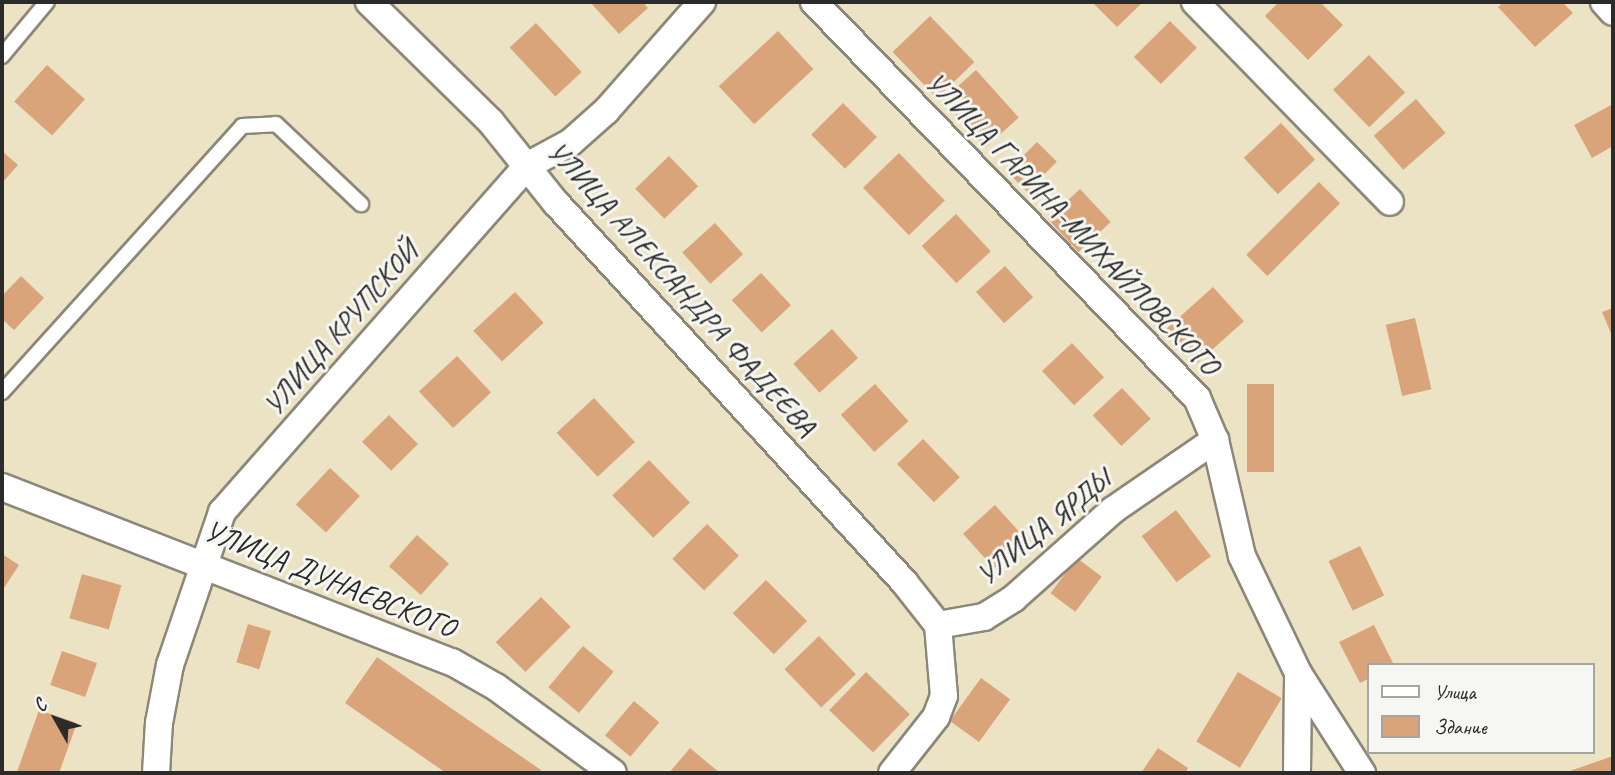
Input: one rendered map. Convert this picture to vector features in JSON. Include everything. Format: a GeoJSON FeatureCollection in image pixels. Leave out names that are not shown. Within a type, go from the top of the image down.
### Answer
{"type":"FeatureCollection","features":[{"type":"Feature","properties":{"kind":"street","name":"УЛИЦА АЛЕКСАНДРА ФАДЕЕВА"},"geometry":{"type":"LineString","coordinates":[[369,2],[481,112],[938,625]]}},
{"type":"Feature","properties":{"kind":"street","name":"УЛИЦА КРУПСКОЙ"},"geometry":{"type":"LineString","coordinates":[[156,773],[170,665],[222,512],[527,166],[571,142],[606,111],[702,2]]}},
{"type":"Feature","properties":{"kind":"street","name":"УЛИЦА ГАРИНА-МИХАЙЛОВСКОГО"},"geometry":{"type":"LineString","coordinates":[[814,2],[1197,398],[1216,440],[1242,556],[1298,673],[1362,773]]}},
{"type":"Feature","properties":{"kind":"street"},"geometry":{"type":"LineString","coordinates":[[1195,2],[1390,202]]}},
{"type":"Feature","properties":{"kind":"street"},"geometry":{"type":"LineString","coordinates":[[1604,2],[1613,12]]}},
{"type":"Feature","properties":{"kind":"street","name":"УЛИЦА ЯРДЫ"},"geometry":{"type":"LineString","coordinates":[[938,625],[984,617],[1014,598],[1113,510],[1216,440]]}},
{"type":"Feature","properties":{"kind":"street","name":"УЛИЦА ДУНАЕВСКОГО"},"geometry":{"type":"LineString","coordinates":[[2,487],[452,662],[496,687],[613,773]]}},
{"type":"Feature","properties":{"kind":"street"},"geometry":{"type":"LineString","coordinates":[[892,773],[936,717],[944,696],[938,625]]}},
{"type":"Feature","properties":{"kind":"street"},"geometry":{"type":"LineString","coordinates":[[1297,773],[1298,673]]}},
{"type":"Feature","properties":{"kind":"lane"},"geometry":{"type":"LineString","coordinates":[[2,55],[47,2]]}},
{"type":"Feature","properties":{"kind":"lane"},"geometry":{"type":"LineString","coordinates":[[2,392],[242,126],[276,124],[360,204]]}},
{"type":"Feature","properties":{"kind":"building"},"geometry":{"type":"Polygon","coordinates":[[[590,2],[643,2],[648,8],[619,34],[590,2]]]}},
{"type":"Feature","properties":{"kind":"building"},"geometry":{"type":"Polygon","coordinates":[[[1092,2],[1143,2],[1117,27],[1092,2]]]}},
{"type":"Feature","properties":{"kind":"building"},"geometry":{"type":"Polygon","coordinates":[[[1279,2],[1320,2],[1343,25],[1308,60],[1265,16],[1279,2]]]}},
{"type":"Feature","properties":{"kind":"building"},"geometry":{"type":"Polygon","coordinates":[[[1504,2],[1562,2],[1573,13],[1535,47],[1498,7],[1504,2]]]}},
{"type":"Feature","properties":{"kind":"building"},"geometry":{"type":"Polygon","coordinates":[[[930,16],[974,62],[937,98],[893,52],[930,16]]]}},
{"type":"Feature","properties":{"kind":"building"},"geometry":{"type":"Polygon","coordinates":[[[1170,21],[1197,48],[1161,84],[1134,57],[1170,21]]]}},
{"type":"Feature","properties":{"kind":"building"},"geometry":{"type":"Polygon","coordinates":[[[536,23],[582,72],[555,97],[510,48],[536,23]]]}},
{"type":"Feature","properties":{"kind":"building"},"geometry":{"type":"Polygon","coordinates":[[[778,31],[813,69],[754,124],[719,86],[778,31]]]}},
{"type":"Feature","properties":{"kind":"building"},"geometry":{"type":"Polygon","coordinates":[[[1369,55],[1405,92],[1369,127],[1333,90],[1369,55]]]}},
{"type":"Feature","properties":{"kind":"building"},"geometry":{"type":"Polygon","coordinates":[[[47,65],[85,99],[52,136],[14,101],[47,65]]]}},
{"type":"Feature","properties":{"kind":"building"},"geometry":{"type":"Polygon","coordinates":[[[976,70],[1019,118],[985,148],[943,100],[976,70]]]}},
{"type":"Feature","properties":{"kind":"building"},"geometry":{"type":"Polygon","coordinates":[[[1416,99],[1446,133],[1403,170],[1374,136],[1416,99]]]}},
{"type":"Feature","properties":{"kind":"building"},"geometry":{"type":"Polygon","coordinates":[[[843,103],[877,137],[845,169],[811,135],[843,103]]]}},
{"type":"Feature","properties":{"kind":"building"},"geometry":{"type":"Polygon","coordinates":[[[1613,104],[1613,146],[1592,158],[1574,125],[1613,104]]]}},
{"type":"Feature","properties":{"kind":"building"},"geometry":{"type":"Polygon","coordinates":[[[1281,123],[1315,160],[1278,194],[1244,158],[1281,123]]]}},
{"type":"Feature","properties":{"kind":"building"},"geometry":{"type":"Polygon","coordinates":[[[1037,142],[1057,162],[1027,191],[1007,172],[1037,142]]]}},
{"type":"Feature","properties":{"kind":"building"},"geometry":{"type":"Polygon","coordinates":[[[2,151],[18,165],[2,183],[2,151]]]}},
{"type":"Feature","properties":{"kind":"building"},"geometry":{"type":"Polygon","coordinates":[[[899,153],[945,200],[909,235],[863,188],[899,153]]]}},
{"type":"Feature","properties":{"kind":"building"},"geometry":{"type":"Polygon","coordinates":[[[669,156],[698,186],[664,219],[635,189],[669,156]]]}},
{"type":"Feature","properties":{"kind":"building"},"geometry":{"type":"Polygon","coordinates":[[[1319,182],[1340,203],[1267,276],[1246,255],[1319,182]]]}},
{"type":"Feature","properties":{"kind":"building"},"geometry":{"type":"Polygon","coordinates":[[[1080,189],[1111,222],[1079,252],[1048,219],[1080,189]]]}},
{"type":"Feature","properties":{"kind":"building"},"geometry":{"type":"Polygon","coordinates":[[[956,214],[991,251],[956,283],[922,246],[956,214]]]}},
{"type":"Feature","properties":{"kind":"building"},"geometry":{"type":"Polygon","coordinates":[[[715,223],[743,254],[710,284],[682,252],[715,223]]]}},
{"type":"Feature","properties":{"kind":"building"},"geometry":{"type":"Polygon","coordinates":[[[1005,266],[1033,297],[1004,323],[976,292],[1005,266]]]}},
{"type":"Feature","properties":{"kind":"building"},"geometry":{"type":"Polygon","coordinates":[[[761,273],[791,305],[762,332],[732,300],[761,273]]]}},
{"type":"Feature","properties":{"kind":"building"},"geometry":{"type":"Polygon","coordinates":[[[21,276],[44,298],[14,330],[2,319],[2,296],[21,276]]]}},
{"type":"Feature","properties":{"kind":"building"},"geometry":{"type":"Polygon","coordinates":[[[1213,287],[1244,321],[1198,363],[1167,328],[1213,287]]]}},
{"type":"Feature","properties":{"kind":"building"},"geometry":{"type":"Polygon","coordinates":[[[515,292],[544,323],[502,362],[473,331],[515,292]]]}},
{"type":"Feature","properties":{"kind":"building"},"geometry":{"type":"Polygon","coordinates":[[[1613,308],[1613,338],[1602,312],[1613,308]]]}},
{"type":"Feature","properties":{"kind":"building"},"geometry":{"type":"Polygon","coordinates":[[[1415,318],[1431,389],[1402,396],[1386,325],[1415,318]]]}},
{"type":"Feature","properties":{"kind":"building"},"geometry":{"type":"Polygon","coordinates":[[[832,329],[858,358],[819,393],[793,364],[832,329]]]}},
{"type":"Feature","properties":{"kind":"building"},"geometry":{"type":"Polygon","coordinates":[[[1072,343],[1104,377],[1074,405],[1042,371],[1072,343]]]}},
{"type":"Feature","properties":{"kind":"building"},"geometry":{"type":"Polygon","coordinates":[[[457,356],[491,393],[453,428],[419,391],[457,356]]]}},
{"type":"Feature","properties":{"kind":"building"},"geometry":{"type":"Polygon","coordinates":[[[875,384],[908,421],[874,452],[841,415],[875,384]]]}},
{"type":"Feature","properties":{"kind":"building"},"geometry":{"type":"Polygon","coordinates":[[[1247,384],[1274,384],[1274,472],[1247,472],[1247,384]]]}},
{"type":"Feature","properties":{"kind":"building"},"geometry":{"type":"Polygon","coordinates":[[[1122,388],[1151,419],[1121,446],[1093,415],[1122,388]]]}},
{"type":"Feature","properties":{"kind":"building"},"geometry":{"type":"Polygon","coordinates":[[[594,398],[635,442],[598,477],[557,433],[594,398]]]}},
{"type":"Feature","properties":{"kind":"building"},"geometry":{"type":"Polygon","coordinates":[[[389,415],[418,444],[391,471],[362,442],[389,415]]]}},
{"type":"Feature","properties":{"kind":"building"},"geometry":{"type":"Polygon","coordinates":[[[923,439],[960,477],[934,502],[897,464],[923,439]]]}},
{"type":"Feature","properties":{"kind":"building"},"geometry":{"type":"Polygon","coordinates":[[[649,460],[690,502],[653,538],[612,495],[649,460]]]}},
{"type":"Feature","properties":{"kind":"building"},"geometry":{"type":"Polygon","coordinates":[[[330,468],[360,496],[326,533],[296,505],[330,468]]]}},
{"type":"Feature","properties":{"kind":"building"},"geometry":{"type":"Polygon","coordinates":[[[995,505],[1026,540],[994,569],[963,534],[995,505]]]}},
{"type":"Feature","properties":{"kind":"building"},"geometry":{"type":"Polygon","coordinates":[[[1176,510],[1211,556],[1177,582],[1142,536],[1176,510]]]}},
{"type":"Feature","properties":{"kind":"building"},"geometry":{"type":"Polygon","coordinates":[[[707,524],[739,556],[704,590],[672,559],[707,524]]]}},
{"type":"Feature","properties":{"kind":"building"},"geometry":{"type":"Polygon","coordinates":[[[417,535],[449,564],[421,595],[389,566],[417,535]]]}},
{"type":"Feature","properties":{"kind":"building"},"geometry":{"type":"Polygon","coordinates":[[[1360,546],[1384,595],[1353,611],[1329,561],[1360,546]]]}},
{"type":"Feature","properties":{"kind":"building"},"geometry":{"type":"Polygon","coordinates":[[[2,554],[19,565],[2,591],[2,554]]]}},
{"type":"Feature","properties":{"kind":"building"},"geometry":{"type":"Polygon","coordinates":[[[1077,558],[1102,577],[1075,612],[1051,593],[1077,558]]]}},
{"type":"Feature","properties":{"kind":"building"},"geometry":{"type":"Polygon","coordinates":[[[82,574],[121,585],[109,630],[69,618],[82,574]]]}},
{"type":"Feature","properties":{"kind":"building"},"geometry":{"type":"Polygon","coordinates":[[[766,580],[807,621],[774,654],[733,613],[766,580]]]}},
{"type":"Feature","properties":{"kind":"building"},"geometry":{"type":"Polygon","coordinates":[[[541,597],[571,627],[525,672],[496,642],[541,597]]]}},
{"type":"Feature","properties":{"kind":"building"},"geometry":{"type":"Polygon","coordinates":[[[248,624],[271,631],[259,669],[236,662],[248,624]]]}},
{"type":"Feature","properties":{"kind":"building"},"geometry":{"type":"Polygon","coordinates":[[[1374,625],[1393,663],[1366,663],[1366,680],[1360,683],[1339,642],[1374,625]]]}},
{"type":"Feature","properties":{"kind":"building"},"geometry":{"type":"Polygon","coordinates":[[[819,636],[856,674],[821,707],[784,669],[819,636]]]}},
{"type":"Feature","properties":{"kind":"building"},"geometry":{"type":"Polygon","coordinates":[[[583,646],[614,672],[579,713],[548,687],[583,646]]]}},
{"type":"Feature","properties":{"kind":"building"},"geometry":{"type":"Polygon","coordinates":[[[62,651],[97,663],[85,697],[50,685],[62,651]]]}},
{"type":"Feature","properties":{"kind":"building"},"geometry":{"type":"Polygon","coordinates":[[[377,657],[541,770],[539,773],[446,773],[345,703],[377,657]]]}},
{"type":"Feature","properties":{"kind":"building"},"geometry":{"type":"Polygon","coordinates":[[[866,672],[910,714],[873,752],[829,710],[866,672]]]}},
{"type":"Feature","properties":{"kind":"building"},"geometry":{"type":"Polygon","coordinates":[[[1238,672],[1282,698],[1240,768],[1196,741],[1238,672]]]}},
{"type":"Feature","properties":{"kind":"building"},"geometry":{"type":"Polygon","coordinates":[[[981,678],[1010,699],[979,742],[950,721],[981,678]]]}},
{"type":"Feature","properties":{"kind":"building"},"geometry":{"type":"Polygon","coordinates":[[[634,701],[659,722],[630,757],[605,735],[634,701]]]}},
{"type":"Feature","properties":{"kind":"building"},"geometry":{"type":"Polygon","coordinates":[[[39,710],[77,723],[59,773],[17,772],[39,710]]]}},
{"type":"Feature","properties":{"kind":"building"},"geometry":{"type":"Polygon","coordinates":[[[690,748],[720,773],[669,773],[690,748]]]}},
{"type":"Feature","properties":{"kind":"building"},"geometry":{"type":"Polygon","coordinates":[[[1158,748],[1188,768],[1185,773],[1141,773],[1158,748]]]}},
{"type":"Feature","properties":{"kind":"building"},"geometry":{"type":"Polygon","coordinates":[[[1613,756],[1613,773],[1564,773],[1613,756]]]}}]}
